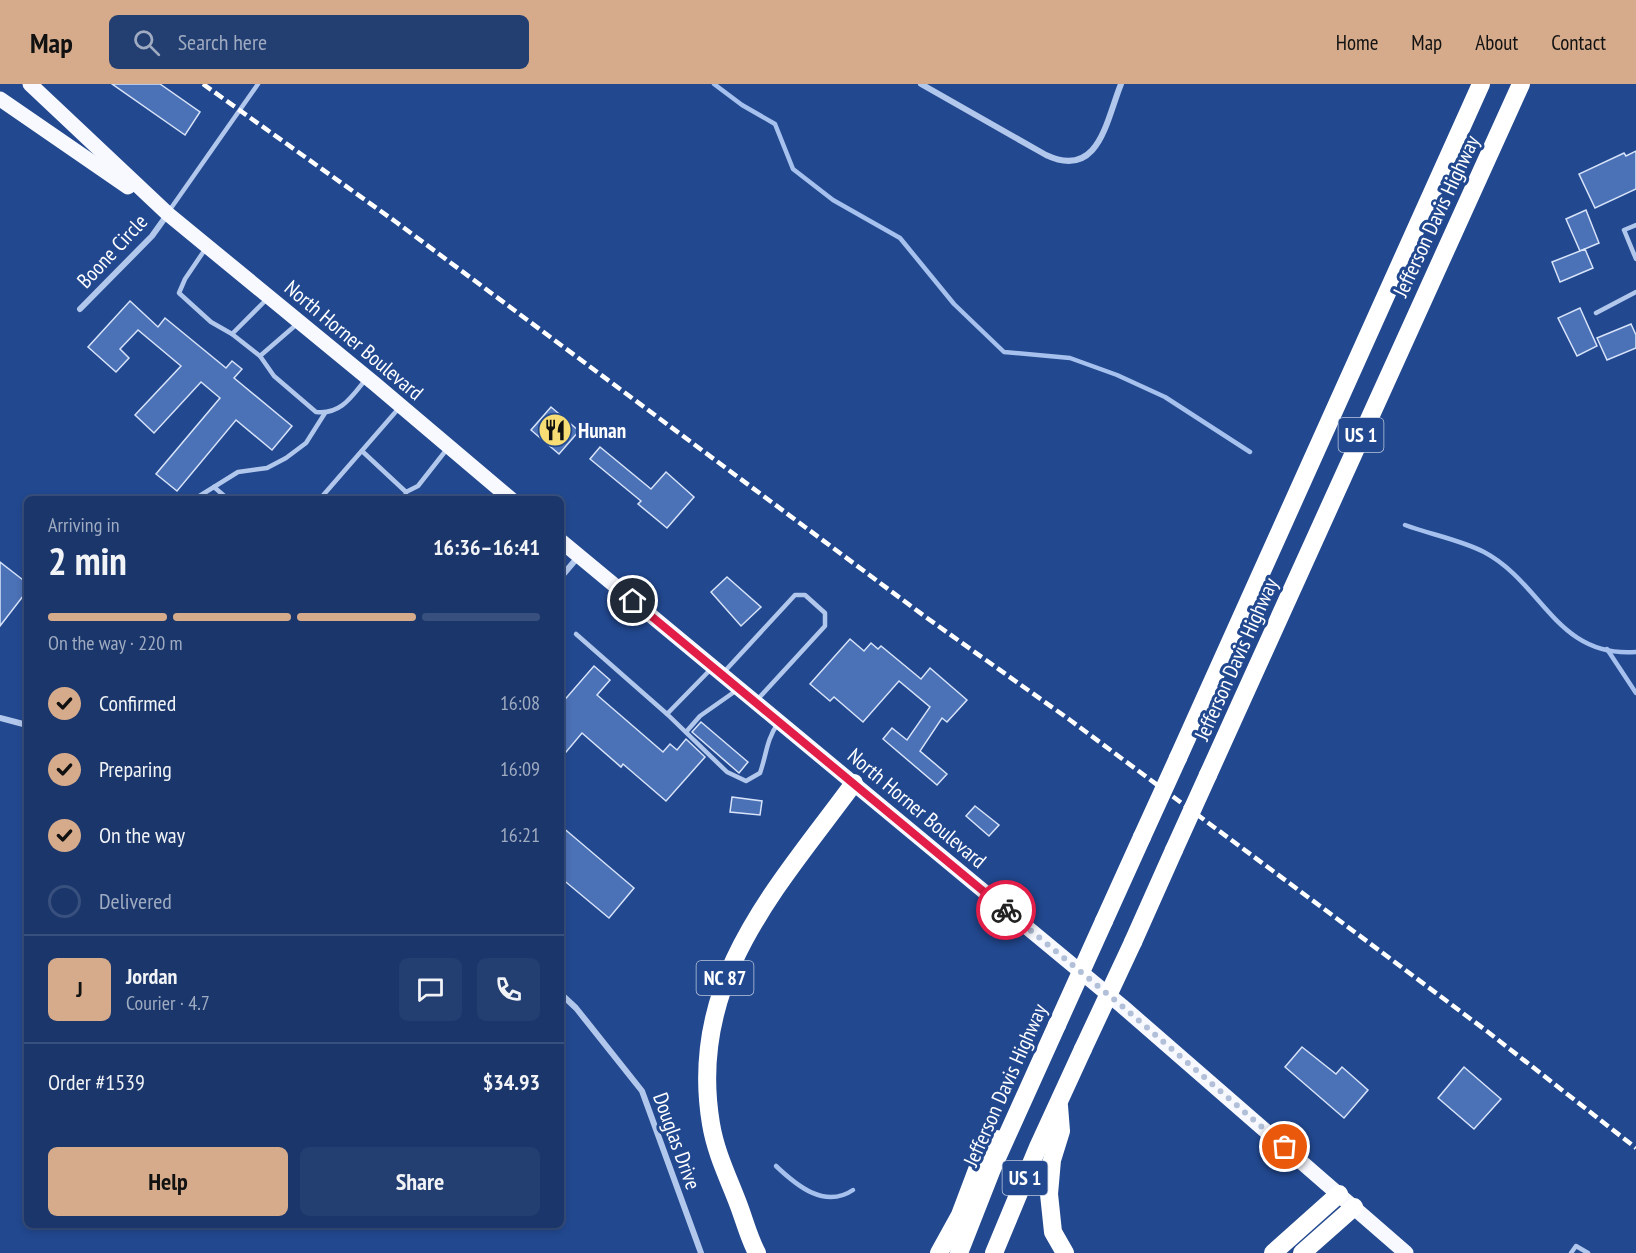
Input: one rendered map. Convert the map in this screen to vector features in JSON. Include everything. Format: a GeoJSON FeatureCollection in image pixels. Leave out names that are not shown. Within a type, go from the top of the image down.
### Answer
{"type":"FeatureCollection","features":[{"type":"Feature","properties":{"kind":"highway","name":"Jefferson Davis Highway"},"geometry":{"type":"LineString","coordinates":[[959,1253],[1056,1024],[1481,84]]}},
{"type":"Feature","properties":{"kind":"highway"},"geometry":{"type":"LineString","coordinates":[[1518,90],[1529,84]]}},
{"type":"Feature","properties":{"kind":"highway","name":"Jefferson Davis Highway"},"geometry":{"type":"LineString","coordinates":[[994,1253],[1083,1049],[1518,90]]}},
{"type":"Feature","properties":{"kind":"highway","name":"NC 87"},"geometry":{"type":"LineString","coordinates":[[771,1253],[739,1206],[716,1147],[708,1101],[708,1052],[716,1007],[733,962],[757,916],[854,783]]}},
{"type":"Feature","properties":{"kind":"highway"},"geometry":{"type":"LineString","coordinates":[[1059,1103],[1061,1131],[1052,1160],[1049,1194],[1053,1232],[1065,1253]]}},
{"type":"Feature","properties":{"kind":"highway"},"geometry":{"type":"LineString","coordinates":[[939,1253],[960,1215],[980,1162],[1019,1108]]}},
{"type":"Feature","properties":{"kind":"highway"},"geometry":{"type":"LineString","coordinates":[[1273,1253],[1339,1194]]}},
{"type":"Feature","properties":{"kind":"highway"},"geometry":{"type":"LineString","coordinates":[[739,1206],[757,1253]]}},
{"type":"Feature","properties":{"kind":"highway"},"geometry":{"type":"LineString","coordinates":[[1302,1253],[1354,1207]]}},
{"type":"Feature","properties":{"kind":"main road","name":"North Horner Boulevard"},"geometry":{"type":"LineString","coordinates":[[30,84],[168,214],[368,377],[507,496]]}},
{"type":"Feature","properties":{"kind":"main road","name":"North Horner Boulevard"},"geometry":{"type":"LineString","coordinates":[[0,99],[168,214]]}},
{"type":"Feature","properties":{"kind":"main road","name":"North Horner Boulevard"},"geometry":{"type":"LineString","coordinates":[[564,544],[1122,1006],[1406,1253]]}},
{"type":"Feature","properties":{"kind":"street"},"geometry":{"type":"LineString","coordinates":[[921,84],[1046,155],[1057,160],[1074,162],[1082,160],[1094,149],[1120,84]]}},
{"type":"Feature","properties":{"kind":"street","name":"Boone Circle"},"geometry":{"type":"LineString","coordinates":[[80,309],[152,236],[168,214]]}},
{"type":"Feature","properties":{"kind":"street"},"geometry":{"type":"LineString","coordinates":[[564,574],[579,556]]}},
{"type":"Feature","properties":{"kind":"street"},"geometry":{"type":"LineString","coordinates":[[0,718],[24,723]]}},
{"type":"Feature","properties":{"kind":"street","name":"Douglas Drive"},"geometry":{"type":"LineString","coordinates":[[564,997],[576,1008],[642,1091],[701,1253]]}},
{"type":"Feature","properties":{"kind":"lane"},"geometry":{"type":"LineString","coordinates":[[168,214],[258,84]]}},
{"type":"Feature","properties":{"kind":"lane"},"geometry":{"type":"LineString","coordinates":[[1636,225],[1624,230],[1636,259]]}},
{"type":"Feature","properties":{"kind":"lane"},"geometry":{"type":"LineString","coordinates":[[207,246],[184,279],[178,294],[211,322],[232,334],[260,356],[273,376],[316,412],[325,413],[342,408],[368,377]]}},
{"type":"Feature","properties":{"kind":"lane"},"geometry":{"type":"LineString","coordinates":[[1596,313],[1636,292]]}},
{"type":"Feature","properties":{"kind":"lane"},"geometry":{"type":"LineString","coordinates":[[232,334],[269,296]]}},
{"type":"Feature","properties":{"kind":"lane"},"geometry":{"type":"LineString","coordinates":[[260,356],[300,322]]}},
{"type":"Feature","properties":{"kind":"lane"},"geometry":{"type":"LineString","coordinates":[[322,496],[401,405]]}},
{"type":"Feature","properties":{"kind":"lane"},"geometry":{"type":"LineString","coordinates":[[199,496],[238,472],[267,468],[286,458],[306,443],[325,413]]}},
{"type":"Feature","properties":{"kind":"lane"},"geometry":{"type":"LineString","coordinates":[[406,492],[418,486],[449,446]]}},
{"type":"Feature","properties":{"kind":"lane"},"geometry":{"type":"LineString","coordinates":[[362,450],[406,492]]}},
{"type":"Feature","properties":{"kind":"lane"},"geometry":{"type":"LineString","coordinates":[[214,487],[225,496]]}},
{"type":"Feature","properties":{"kind":"lane"},"geometry":{"type":"LineString","coordinates":[[406,492],[406,496]]}},
{"type":"Feature","properties":{"kind":"lane"},"geometry":{"type":"LineString","coordinates":[[667,714],[718,670],[795,595],[805,595],[825,613],[825,626],[756,702]]}},
{"type":"Feature","properties":{"kind":"lane"},"geometry":{"type":"LineString","coordinates":[[576,634],[667,714],[727,772],[746,781],[760,773],[768,738],[779,721]]}},
{"type":"Feature","properties":{"kind":"lane"},"geometry":{"type":"LineString","coordinates":[[686,732],[700,716],[739,688]]}},
{"type":"Feature","properties":{"kind":"lane"},"geometry":{"type":"LineString","coordinates":[[1570,1253],[1576,1246],[1588,1253]]}},
{"type":"Feature","properties":{"kind":"building"},"geometry":{"type":"Polygon","coordinates":[[[112,84],[160,84],[200,112],[185,135],[112,84]]]}},
{"type":"Feature","properties":{"kind":"building"},"geometry":{"type":"Polygon","coordinates":[[[1636,151],[1636,189],[1595,208],[1579,174],[1624,153],[1626,156],[1636,151]]]}},
{"type":"Feature","properties":{"kind":"building"},"geometry":{"type":"Polygon","coordinates":[[[1586,210],[1599,243],[1580,251],[1566,219],[1586,210]]]}},
{"type":"Feature","properties":{"kind":"building"},"geometry":{"type":"Polygon","coordinates":[[[1585,249],[1593,268],[1560,282],[1552,262],[1585,249]]]}},
{"type":"Feature","properties":{"kind":"building"},"geometry":{"type":"Polygon","coordinates":[[[130,301],[158,327],[165,318],[226,368],[232,361],[242,369],[234,378],[292,426],[272,450],[236,420],[177,491],[156,474],[220,398],[201,382],[154,433],[135,415],[181,366],[138,330],[120,349],[129,358],[116,372],[88,347],[130,301]]]}},
{"type":"Feature","properties":{"kind":"building"},"geometry":{"type":"Polygon","coordinates":[[[1580,308],[1597,346],[1577,356],[1558,318],[1580,308]]]}},
{"type":"Feature","properties":{"kind":"building"},"geometry":{"type":"Polygon","coordinates":[[[1631,324],[1636,335],[1636,348],[1607,360],[1597,338],[1631,324]]]}},
{"type":"Feature","properties":{"kind":"building","name":"Hunan"},"geometry":{"type":"Polygon","coordinates":[[[551,407],[579,431],[559,454],[531,430],[551,407]]]}},
{"type":"Feature","properties":{"kind":"building"},"geometry":{"type":"Polygon","coordinates":[[[600,447],[651,489],[666,472],[694,497],[667,528],[638,504],[641,501],[590,459],[600,447]]]}},
{"type":"Feature","properties":{"kind":"building"},"geometry":{"type":"Polygon","coordinates":[[[0,562],[24,581],[24,595],[0,626],[0,562]]]}},
{"type":"Feature","properties":{"kind":"building"},"geometry":{"type":"Polygon","coordinates":[[[727,577],[761,607],[741,626],[711,592],[727,577]]]}},
{"type":"Feature","properties":{"kind":"building"},"geometry":{"type":"Polygon","coordinates":[[[850,639],[864,651],[871,643],[878,649],[881,646],[921,679],[930,668],[967,700],[947,722],[942,718],[920,751],[947,774],[937,785],[883,739],[892,728],[907,740],[930,707],[899,681],[863,722],[834,697],[830,701],[810,684],[850,639]]]}},
{"type":"Feature","properties":{"kind":"building"},"geometry":{"type":"Polygon","coordinates":[[[594,666],[610,680],[597,695],[663,752],[670,744],[677,750],[686,739],[705,757],[666,801],[623,764],[621,767],[582,733],[564,754],[564,701],[594,666]]]}},
{"type":"Feature","properties":{"kind":"building"},"geometry":{"type":"Polygon","coordinates":[[[701,722],[748,762],[739,773],[692,732],[701,722]]]}},
{"type":"Feature","properties":{"kind":"building"},"geometry":{"type":"Polygon","coordinates":[[[732,797],[762,801],[760,815],[730,812],[732,797]]]}},
{"type":"Feature","properties":{"kind":"building"},"geometry":{"type":"Polygon","coordinates":[[[975,806],[999,825],[989,836],[966,816],[975,806]]]}},
{"type":"Feature","properties":{"kind":"building"},"geometry":{"type":"Polygon","coordinates":[[[564,829],[634,888],[609,918],[564,880],[564,829]]]}},
{"type":"Feature","properties":{"kind":"building"},"geometry":{"type":"Polygon","coordinates":[[[1302,1047],[1336,1074],[1342,1067],[1368,1090],[1344,1118],[1285,1067],[1302,1047]]]}},
{"type":"Feature","properties":{"kind":"building"},"geometry":{"type":"Polygon","coordinates":[[[1464,1067],[1501,1099],[1474,1129],[1438,1098],[1464,1067]]]}},
{"type":"Feature","properties":{"kind":"waterway"},"geometry":{"type":"LineString","coordinates":[[714,84],[742,105],[775,124],[793,169],[833,200],[900,238],[954,304],[1004,352],[1070,358],[1117,375],[1165,397],[1250,452]]}},
{"type":"Feature","properties":{"kind":"waterway"},"geometry":{"type":"LineString","coordinates":[[1405,525],[1484,552],[1504,565],[1568,631],[1587,643],[1609,651],[1636,652]]}},
{"type":"Feature","properties":{"kind":"waterway"},"geometry":{"type":"LineString","coordinates":[[1607,649],[1636,693]]}},
{"type":"Feature","properties":{"kind":"waterway"},"geometry":{"type":"LineString","coordinates":[[776,1166],[793,1181],[812,1193],[832,1197],[853,1190]]}},
{"type":"Feature","properties":{"kind":"railway"},"geometry":{"type":"LineString","coordinates":[[203,84],[396,222],[927,618],[1070,720],[1488,1032],[1636,1148]]}},
{"type":"Feature","properties":{"kind":"way so far"},"geometry":{"type":"LineString","coordinates":[[1006,910],[1122,1006],[1285,1147]]}},
{"type":"Feature","properties":{"kind":"place","name":"Hunan"},"geometry":{"type":"Point","coordinates":[555,430]}},
{"type":"Feature","properties":{"kind":"route"},"geometry":{"type":"LineString","coordinates":[[633,601],[1006,910]]}}]}
